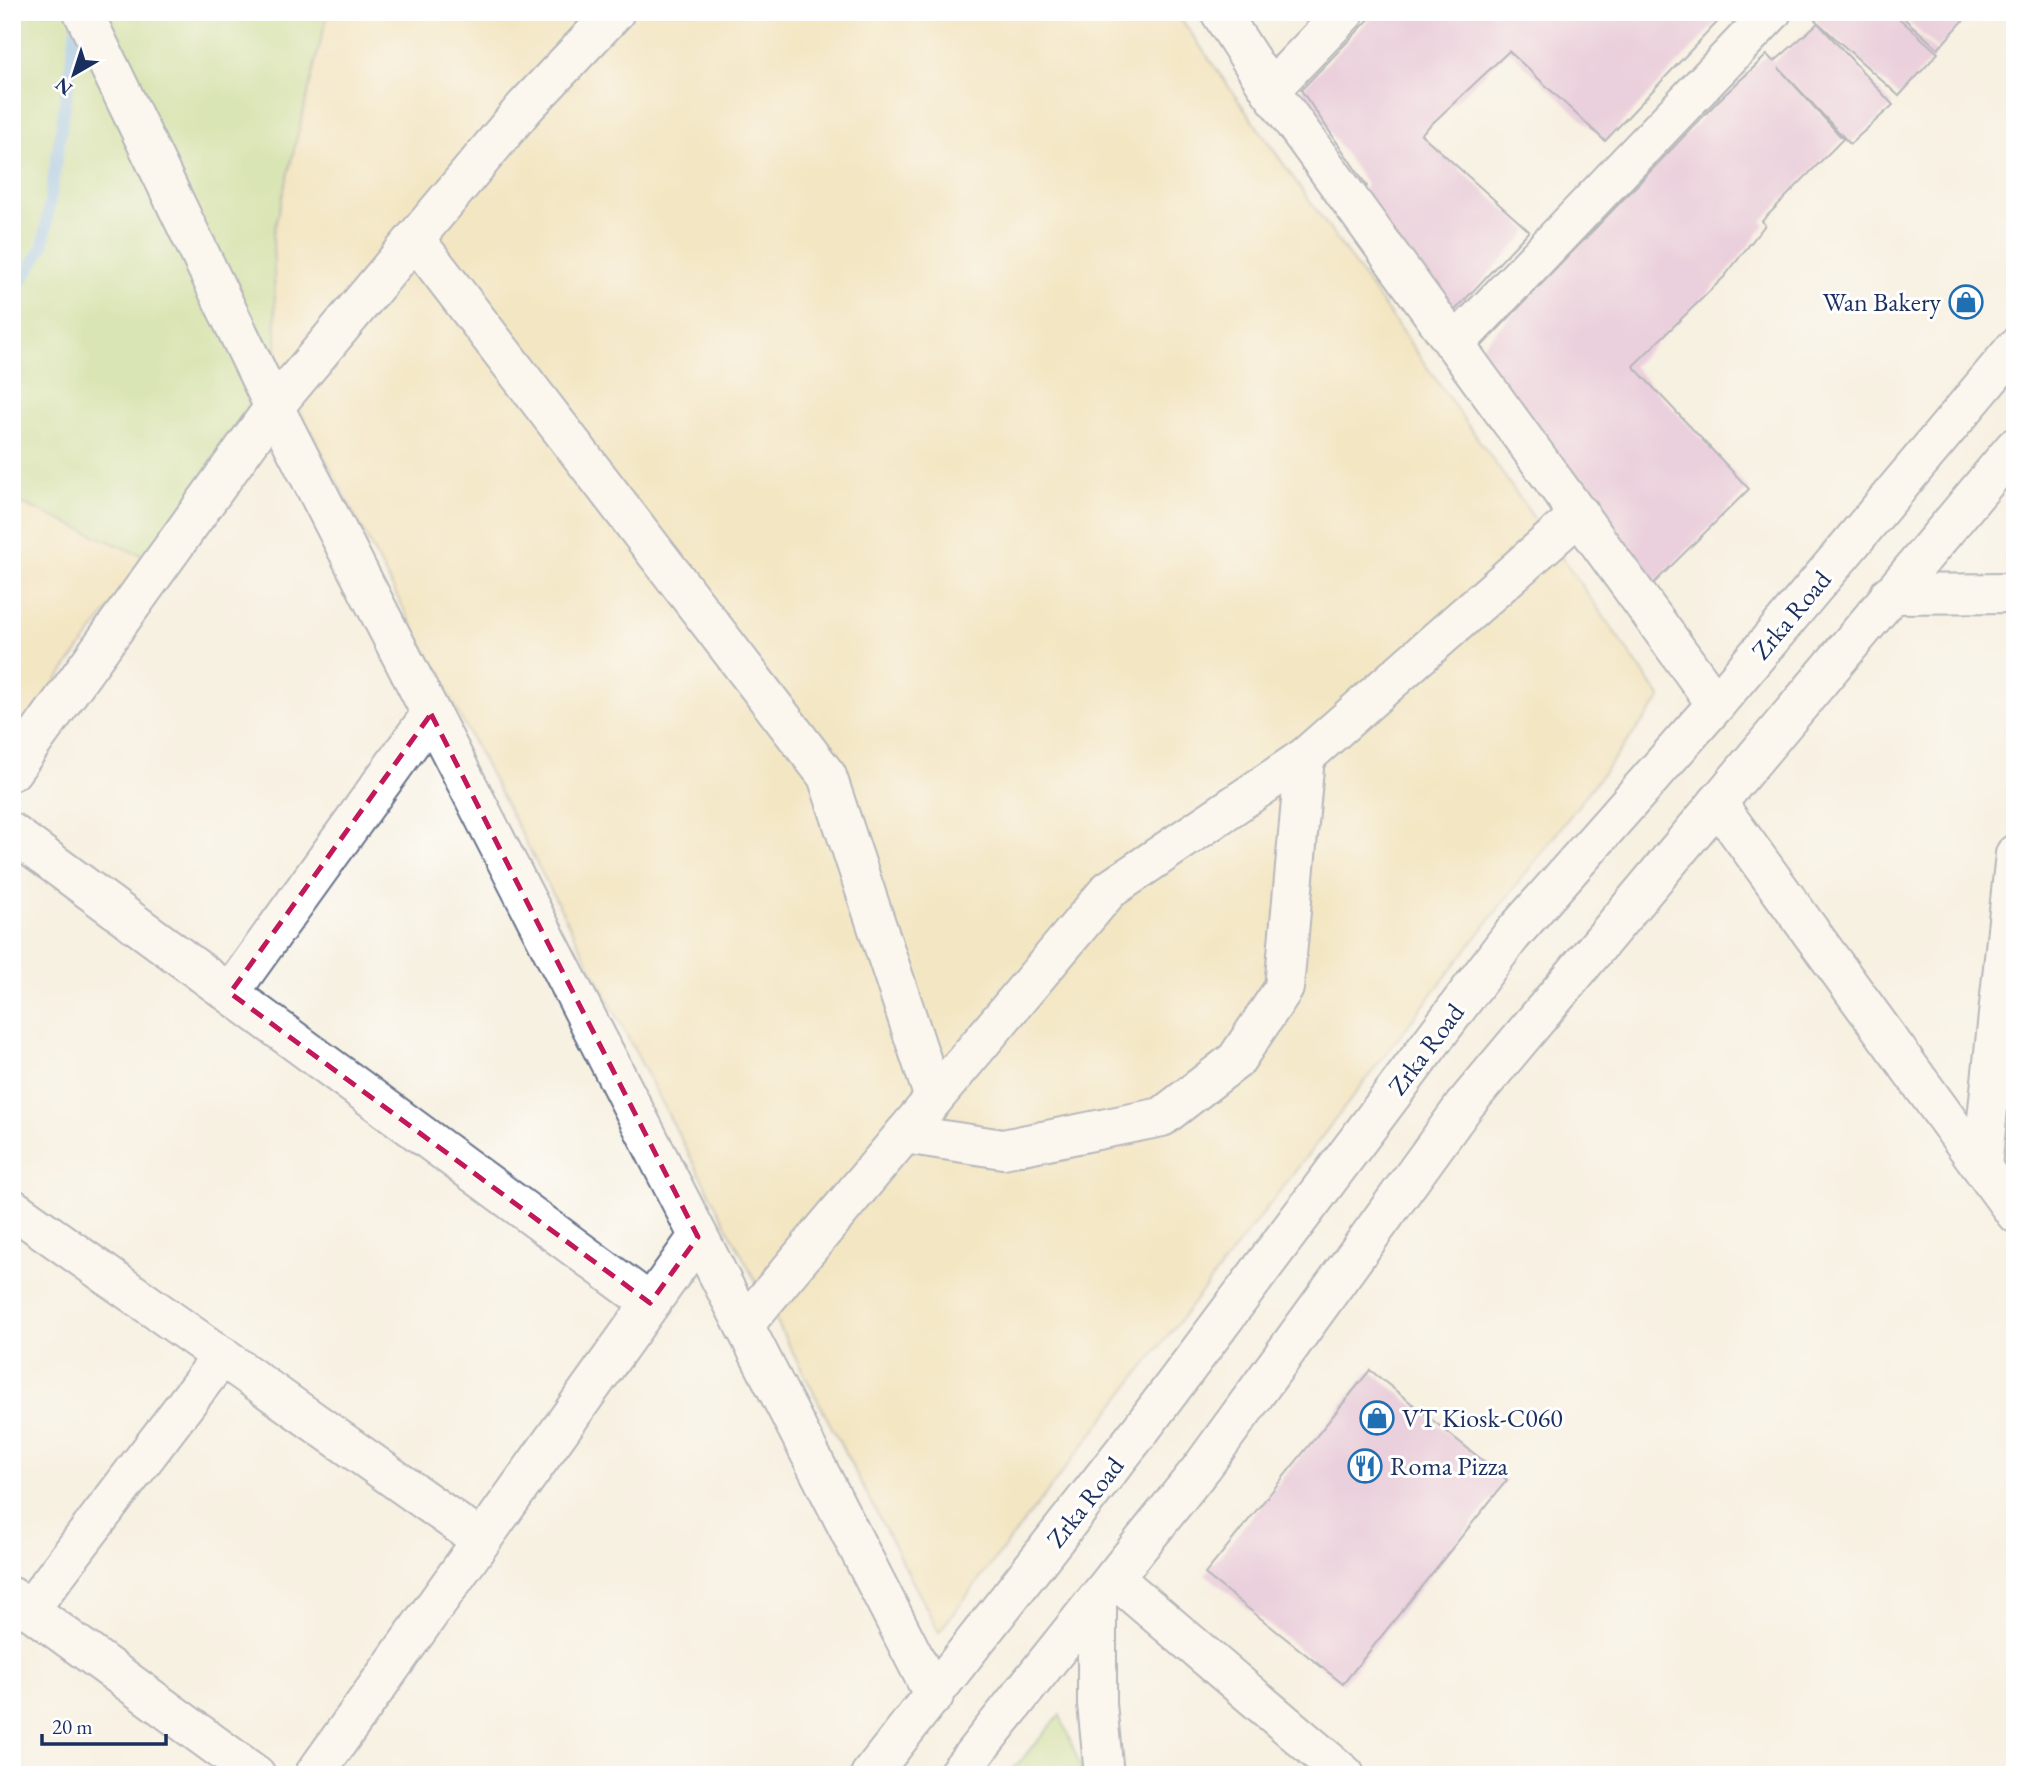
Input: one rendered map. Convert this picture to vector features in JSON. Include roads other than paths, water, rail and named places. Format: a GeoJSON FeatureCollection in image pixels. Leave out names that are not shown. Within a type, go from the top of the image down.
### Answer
{"type":"FeatureCollection","features":[{"type":"Feature","properties":{"kind":"street"},"geometry":{"type":"LineString","coordinates":[[83,12],[274,407],[934,1696]]}},
{"type":"Feature","properties":{"kind":"street"},"geometry":{"type":"LineString","coordinates":[[12,771],[274,407],[525,107],[615,12]]}},
{"type":"Feature","properties":{"kind":"street"},"geometry":{"type":"LineString","coordinates":[[1220,12],[1270,90],[1716,704]]}},
{"type":"Feature","properties":{"kind":"street"},"geometry":{"type":"LineString","coordinates":[[1270,90],[1345,12]]}},
{"type":"Feature","properties":{"kind":"street"},"geometry":{"type":"LineString","coordinates":[[1455,344],[1772,12]]}},
{"type":"Feature","properties":{"kind":"street"},"geometry":{"type":"LineString","coordinates":[[415,239],[827,776],[934,1098]]}},
{"type":"Feature","properties":{"kind":"street","name":"Zrka Road"},"geometry":{"type":"LineString","coordinates":[[870,1775],[1142,1428],[1511,936],[1716,704],[2015,348]]}},
{"type":"Feature","properties":{"kind":"street"},"geometry":{"type":"LineString","coordinates":[[957,1775],[1203,1466],[1464,1106],[2015,447]]}},
{"type":"Feature","properties":{"kind":"street"},"geometry":{"type":"LineString","coordinates":[[744,1325],[1109,890],[1305,757],[1580,514]]}},
{"type":"Feature","properties":{"kind":"street"},"geometry":{"type":"LineString","coordinates":[[1890,594],[2015,593]]}},
{"type":"Feature","properties":{"kind":"street"},"geometry":{"type":"LineString","coordinates":[[230,993],[431,714]]}},
{"type":"Feature","properties":{"kind":"street"},"geometry":{"type":"LineString","coordinates":[[905,1134],[1003,1149],[1162,1116],[1236,1059],[1284,988],[1305,757]]}},
{"type":"Feature","properties":{"kind":"street"},"geometry":{"type":"LineString","coordinates":[[1717,803],[2015,1213]]}},
{"type":"Feature","properties":{"kind":"street"},"geometry":{"type":"LineString","coordinates":[[12,832],[650,1303]]}},
{"type":"Feature","properties":{"kind":"street"},"geometry":{"type":"LineString","coordinates":[[1982,1166],[2015,854]]}},
{"type":"Feature","properties":{"kind":"street"},"geometry":{"type":"LineString","coordinates":[[12,1208],[481,1540]]}},
{"type":"Feature","properties":{"kind":"street"},"geometry":{"type":"LineString","coordinates":[[314,1775],[698,1237]]}},
{"type":"Feature","properties":{"kind":"street"},"geometry":{"type":"LineString","coordinates":[[222,1356],[21,1603],[256,1775]]}},
{"type":"Feature","properties":{"kind":"street"},"geometry":{"type":"LineString","coordinates":[[1104,1775],[1097,1704],[1105,1589]]}},
{"type":"Feature","properties":{"kind":"street"},"geometry":{"type":"LineString","coordinates":[[1105,1589],[1345,1775]]}},
{"type":"Feature","properties":{"kind":"waterway"},"geometry":{"type":"LineString","coordinates":[[12,296],[43,247],[77,24]]}},
{"type":"Feature","properties":{"kind":"place","name":"Wan Bakery"},"geometry":{"type":"Point","coordinates":[1966,302]}},
{"type":"Feature","properties":{"kind":"place","name":"VT Kiosk-C060"},"geometry":{"type":"Point","coordinates":[1377,1418]}},
{"type":"Feature","properties":{"kind":"place","name":"Roma Pizza"},"geometry":{"type":"Point","coordinates":[1365,1466]}}]}
